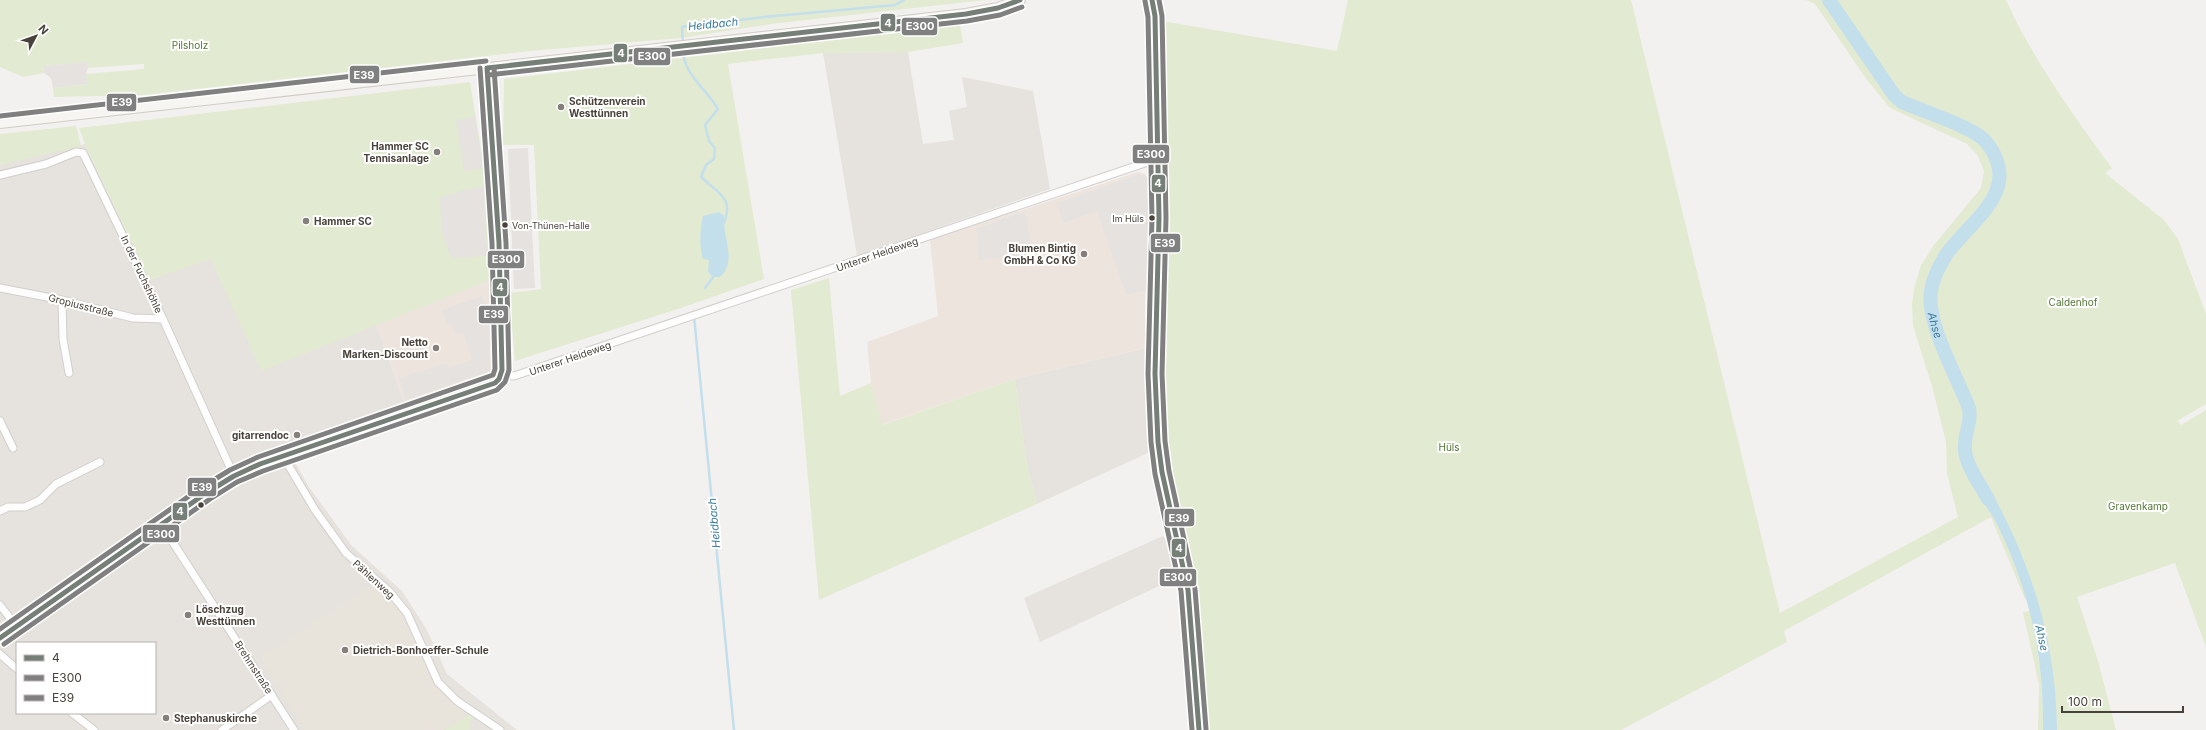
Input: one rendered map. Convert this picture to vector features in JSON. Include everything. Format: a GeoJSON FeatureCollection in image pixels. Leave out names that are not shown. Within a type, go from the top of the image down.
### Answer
{"type":"FeatureCollection","features":[{"type":"Feature","properties":{"kind":"main road"},"geometry":{"type":"LineString","coordinates":[[0,123],[966,14],[998,8],[1020,0]]}},
{"type":"Feature","properties":{"kind":"main road"},"geometry":{"type":"LineString","coordinates":[[1152,0],[1155,16],[1159,218],[1156,374],[1158,442],[1164,480],[1188,590],[1198,730]]}},
{"type":"Feature","properties":{"kind":"street"},"geometry":{"type":"LineString","coordinates":[[0,638],[161,524],[234,476],[283,456],[495,383],[502,375],[499,243],[487,68]]}},
{"type":"Feature","properties":{"kind":"street","name":"In der Fuchshöhle"},"geometry":{"type":"LineString","coordinates":[[0,175],[46,164],[76,152],[83,152],[163,319],[234,476]]}},
{"type":"Feature","properties":{"kind":"street","name":"Unterer Heideweg"},"geometry":{"type":"LineString","coordinates":[[502,375],[514,376],[1148,162],[1157,161]]}},
{"type":"Feature","properties":{"kind":"street","name":"Gropiusstraße"},"geometry":{"type":"LineString","coordinates":[[0,288],[62,300],[133,318],[163,319]]}},
{"type":"Feature","properties":{"kind":"street"},"geometry":{"type":"LineString","coordinates":[[62,300],[64,339],[69,373]]}},
{"type":"Feature","properties":{"kind":"street"},"geometry":{"type":"LineString","coordinates":[[0,421],[13,448]]}},
{"type":"Feature","properties":{"kind":"street","name":"Pählenweg"},"geometry":{"type":"LineString","coordinates":[[283,456],[315,510],[346,553],[389,591],[407,613],[438,682],[457,701],[500,730]]}},
{"type":"Feature","properties":{"kind":"street"},"geometry":{"type":"LineString","coordinates":[[0,511],[8,508],[25,507],[40,500],[56,484],[100,462]]}},
{"type":"Feature","properties":{"kind":"street","name":"Brehmstraße"},"geometry":{"type":"LineString","coordinates":[[161,524],[294,730]]}},
{"type":"Feature","properties":{"kind":"street"},"geometry":{"type":"LineString","coordinates":[[0,604],[16,626]]}},
{"type":"Feature","properties":{"kind":"street"},"geometry":{"type":"LineString","coordinates":[[0,654],[16,668]]}},
{"type":"Feature","properties":{"kind":"street"},"geometry":{"type":"LineString","coordinates":[[222,730],[272,695]]}},
{"type":"Feature","properties":{"kind":"street"},"geometry":{"type":"LineString","coordinates":[[73,714],[94,730]]}},
{"type":"Feature","properties":{"kind":"shaded area"},"geometry":{"type":"Polygon","coordinates":[[[908,52],[923,144],[954,140],[949,111],[967,107],[962,77],[1033,91],[1050,189],[857,256],[823,53],[908,52]]]}},
{"type":"Feature","properties":{"kind":"shaded area"},"geometry":{"type":"Polygon","coordinates":[[[87,62],[87,84],[53,88],[51,78],[44,73],[43,66],[87,62]]]}},
{"type":"Feature","properties":{"kind":"shaded area"},"geometry":{"type":"Polygon","coordinates":[[[475,117],[483,168],[464,171],[456,120],[475,117]]]}},
{"type":"Feature","properties":{"kind":"shaded area"},"geometry":{"type":"Polygon","coordinates":[[[85,144],[149,280],[211,258],[261,370],[376,324],[406,408],[342,430],[287,445],[309,487],[352,546],[402,591],[427,630],[447,674],[517,730],[0,730],[0,165],[85,144]]]}},
{"type":"Feature","properties":{"kind":"shaded area"},"geometry":{"type":"Polygon","coordinates":[[[528,148],[535,288],[514,289],[508,149],[528,148]]]}},
{"type":"Feature","properties":{"kind":"shaded area"},"geometry":{"type":"Polygon","coordinates":[[[1138,172],[1145,174],[1149,179],[1152,236],[1149,289],[1145,294],[1145,348],[1015,379],[881,425],[871,383],[867,342],[938,316],[930,240],[1138,172]]]}},
{"type":"Feature","properties":{"kind":"shaded area"},"geometry":{"type":"Polygon","coordinates":[[[1140,174],[1148,178],[1149,187],[1151,230],[1149,289],[1126,295],[1097,211],[1063,223],[1057,203],[1140,174]]]}},
{"type":"Feature","properties":{"kind":"shaded area"},"geometry":{"type":"Polygon","coordinates":[[[484,187],[487,256],[451,258],[442,232],[440,198],[468,189],[484,187]]]}},
{"type":"Feature","properties":{"kind":"shaded area"},"geometry":{"type":"Polygon","coordinates":[[[1023,212],[1028,220],[1031,254],[979,260],[976,229],[1023,212]]]}},
{"type":"Feature","properties":{"kind":"shaded area"},"geometry":{"type":"Polygon","coordinates":[[[493,279],[495,376],[406,408],[376,324],[493,279]]]}},
{"type":"Feature","properties":{"kind":"shaded area"},"geometry":{"type":"Polygon","coordinates":[[[482,296],[489,318],[490,371],[406,400],[399,378],[446,363],[448,368],[472,360],[462,332],[455,334],[451,324],[447,325],[442,310],[482,296]]]}},
{"type":"Feature","properties":{"kind":"shaded area"},"geometry":{"type":"Polygon","coordinates":[[[91,315],[107,319],[109,331],[92,333],[91,315]]]}},
{"type":"Feature","properties":{"kind":"shaded area"},"geometry":{"type":"Polygon","coordinates":[[[1145,348],[1150,452],[1037,504],[1027,465],[1015,379],[1145,348]]]}},
{"type":"Feature","properties":{"kind":"shaded area"},"geometry":{"type":"Polygon","coordinates":[[[1163,536],[1170,545],[1174,555],[1178,577],[1040,642],[1024,598],[1163,536]]]}},
{"type":"Feature","properties":{"kind":"shaded area","name":"Dietrich-Bonhoeffer-Schule"},"geometry":{"type":"Polygon","coordinates":[[[373,584],[387,594],[403,615],[436,682],[471,713],[445,730],[305,730],[260,657],[373,584]]]}},
{"type":"Feature","properties":{"kind":"green space","name":"Pilsholz"},"geometry":{"type":"Polygon","coordinates":[[[0,0],[985,0],[771,24],[681,38],[530,51],[144,95],[54,97],[53,88],[87,84],[85,74],[144,69],[144,64],[88,68],[87,62],[43,66],[44,73],[23,77],[0,67],[0,0]]]}},
{"type":"Feature","properties":{"kind":"green space","name":"Hüls"},"geometry":{"type":"Polygon","coordinates":[[[1348,0],[1631,0],[1780,613],[1958,517],[1947,474],[1946,442],[1932,386],[1913,326],[1912,305],[1914,288],[1921,265],[1934,245],[1981,188],[1984,171],[1978,156],[1967,144],[1890,108],[1867,80],[1815,4],[1806,0],[2006,0],[2017,23],[2054,87],[2112,168],[2105,173],[2164,220],[2178,239],[2206,314],[2206,404],[2177,421],[2181,425],[2206,410],[2206,647],[2175,563],[2077,597],[2098,661],[2116,730],[2055,730],[2050,663],[2040,613],[2035,597],[2025,599],[1991,517],[1784,631],[1787,642],[1621,730],[1203,730],[1164,443],[1159,376],[1165,160],[1162,21],[1337,51],[1348,0]]]}},
{"type":"Feature","properties":{"kind":"green space"},"geometry":{"type":"Polygon","coordinates":[[[960,25],[963,43],[908,52],[823,53],[728,64],[764,279],[678,309],[515,361],[509,293],[541,289],[534,145],[503,145],[504,79],[960,25]]]}},
{"type":"Feature","properties":{"kind":"green space","name":"Hammer SC"},"geometry":{"type":"Polygon","coordinates":[[[470,82],[488,192],[491,267],[493,279],[261,371],[211,259],[149,280],[85,144],[79,128],[470,82]]]}},
{"type":"Feature","properties":{"kind":"green space"},"geometry":{"type":"Polygon","coordinates":[[[76,126],[81,146],[0,165],[0,134],[76,126]]]}},
{"type":"Feature","properties":{"kind":"green space"},"geometry":{"type":"Polygon","coordinates":[[[829,278],[840,396],[871,383],[882,425],[1015,379],[1027,465],[1037,504],[819,600],[791,290],[829,278]]]}},
{"type":"Feature","properties":{"kind":"green space"},"geometry":{"type":"Polygon","coordinates":[[[2030,611],[2040,670],[2043,699],[2043,730],[2038,730],[2039,685],[2023,612],[2030,611]]]}},
{"type":"Feature","properties":{"kind":"green space"},"geometry":{"type":"Polygon","coordinates":[[[471,713],[475,718],[471,719],[469,730],[445,730],[471,713]]]}},
{"type":"Feature","properties":{"kind":"water"},"geometry":{"type":"Polygon","coordinates":[[[719,212],[724,216],[729,256],[725,271],[720,277],[713,277],[708,272],[709,260],[703,259],[700,243],[701,232],[703,216],[719,212]]]}},
{"type":"Feature","properties":{"kind":"water"},"geometry":{"type":"Polygon","coordinates":[[[1985,480],[2015,539],[2038,600],[2052,663],[2057,730],[2043,730],[2041,677],[2033,625],[2019,575],[2009,551],[1998,526],[1974,487],[1985,480]]]}},
{"type":"Feature","properties":{"kind":"waterway","name":"Heidbach"},"geometry":{"type":"LineString","coordinates":[[683,44],[682,27],[764,17],[895,5],[904,0]]}},
{"type":"Feature","properties":{"kind":"waterway","name":"Ahse"},"geometry":{"type":"LineString","coordinates":[[1829,0],[1894,95],[1902,102],[1955,123],[1982,138],[1993,152],[1997,161],[2000,175],[1992,200],[1984,212],[1946,255],[1933,281],[1931,291],[1933,319],[1944,350],[1969,408],[1970,418],[1966,435],[1965,452],[1969,466],[1988,499]]}},
{"type":"Feature","properties":{"kind":"waterway","name":"Heidbach"},"geometry":{"type":"LineString","coordinates":[[683,49],[684,58],[691,74],[718,109],[705,125],[709,141],[715,148],[714,159],[706,165],[701,177],[719,193],[726,202],[726,216],[723,225]]}},
{"type":"Feature","properties":{"kind":"waterway","name":"Heidbach"},"geometry":{"type":"LineString","coordinates":[[705,288],[713,277]]}},
{"type":"Feature","properties":{"kind":"waterway","name":"Heidbach"},"geometry":{"type":"LineString","coordinates":[[694,316],[734,730]]}},
{"type":"Feature","properties":{"kind":"transit line","name":"4"},"geometry":{"type":"LineString","coordinates":[[487,68],[966,14],[998,8],[1020,0]]}},
{"type":"Feature","properties":{"kind":"transit line","name":"4"},"geometry":{"type":"LineString","coordinates":[[1152,0],[1155,16],[1159,218],[1155,374],[1158,442],[1162,472],[1188,590],[1199,730]]}},
{"type":"Feature","properties":{"kind":"transit line","name":"E39"},"geometry":{"type":"LineString","coordinates":[[1159,0],[1162,16],[1166,218],[1162,374],[1165,441],[1169,471],[1195,589],[1206,729]]}},
{"type":"Feature","properties":{"kind":"transit line","name":"E300"},"geometry":{"type":"LineString","coordinates":[[1145,1],[1148,17],[1152,218],[1148,374],[1151,442],[1155,474],[1181,591],[1192,730]]}},
{"type":"Feature","properties":{"kind":"transit line","name":"E300"},"geometry":{"type":"LineString","coordinates":[[488,75],[967,21],[1000,15],[1022,7]]}},
{"type":"Feature","properties":{"kind":"transit line","name":"E39"},"geometry":{"type":"LineString","coordinates":[[0,116],[486,61]]}},
{"type":"Feature","properties":{"kind":"transit line","name":"E39"},"geometry":{"type":"LineString","coordinates":[[0,629],[202,487],[230,470],[258,457],[493,375],[495,369],[492,243],[480,68]]}},
{"type":"Feature","properties":{"kind":"transit line","name":"4"},"geometry":{"type":"LineString","coordinates":[[0,638],[206,493],[234,476],[260,464],[495,383],[499,379],[502,370],[499,243],[487,68]]}},
{"type":"Feature","properties":{"kind":"transit line","name":"E300"},"geometry":{"type":"LineString","coordinates":[[4,644],[210,499],[237,482],[263,471],[497,390],[505,382],[509,370],[506,243],[494,68]]}},
{"type":"Feature","properties":{"kind":"place","name":"Schützenverein Westtünnen"},"geometry":{"type":"Point","coordinates":[561,107]}},
{"type":"Feature","properties":{"kind":"place","name":"Hammer SC Tennisanlage"},"geometry":{"type":"Point","coordinates":[437,152]}},
{"type":"Feature","properties":{"kind":"place","name":"Im Hüls"},"geometry":{"type":"Point","coordinates":[1152,218]}},
{"type":"Feature","properties":{"kind":"place","name":"Hammer SC"},"geometry":{"type":"Point","coordinates":[306,221]}},
{"type":"Feature","properties":{"kind":"place","name":"Von-Thünen-Halle"},"geometry":{"type":"Point","coordinates":[505,225]}},
{"type":"Feature","properties":{"kind":"place","name":"Blumen Bintig GmbH & Co KG"},"geometry":{"type":"Point","coordinates":[1084,254]}},
{"type":"Feature","properties":{"kind":"place","name":"Netto Marken-Discount"},"geometry":{"type":"Point","coordinates":[436,348]}},
{"type":"Feature","properties":{"kind":"place","name":"gitarrendoc"},"geometry":{"type":"Point","coordinates":[297,435]}},
{"type":"Feature","properties":{"kind":"place","name":"Löschzug Westtünnen"},"geometry":{"type":"Point","coordinates":[188,615]}},
{"type":"Feature","properties":{"kind":"place","name":"Dietrich-Bonhoeffer-Schule"},"geometry":{"type":"Point","coordinates":[345,650]}},
{"type":"Feature","properties":{"kind":"place","name":"Stephanuskirche"},"geometry":{"type":"Point","coordinates":[166,718]}},
{"type":"Feature","properties":{"kind":"park label","name":"Caldenhof"},"geometry":{"type":"Point","coordinates":[2073,302]}},
{"type":"Feature","properties":{"kind":"park label","name":"Gravenkamp"},"geometry":{"type":"Point","coordinates":[2138,506]}}]}
